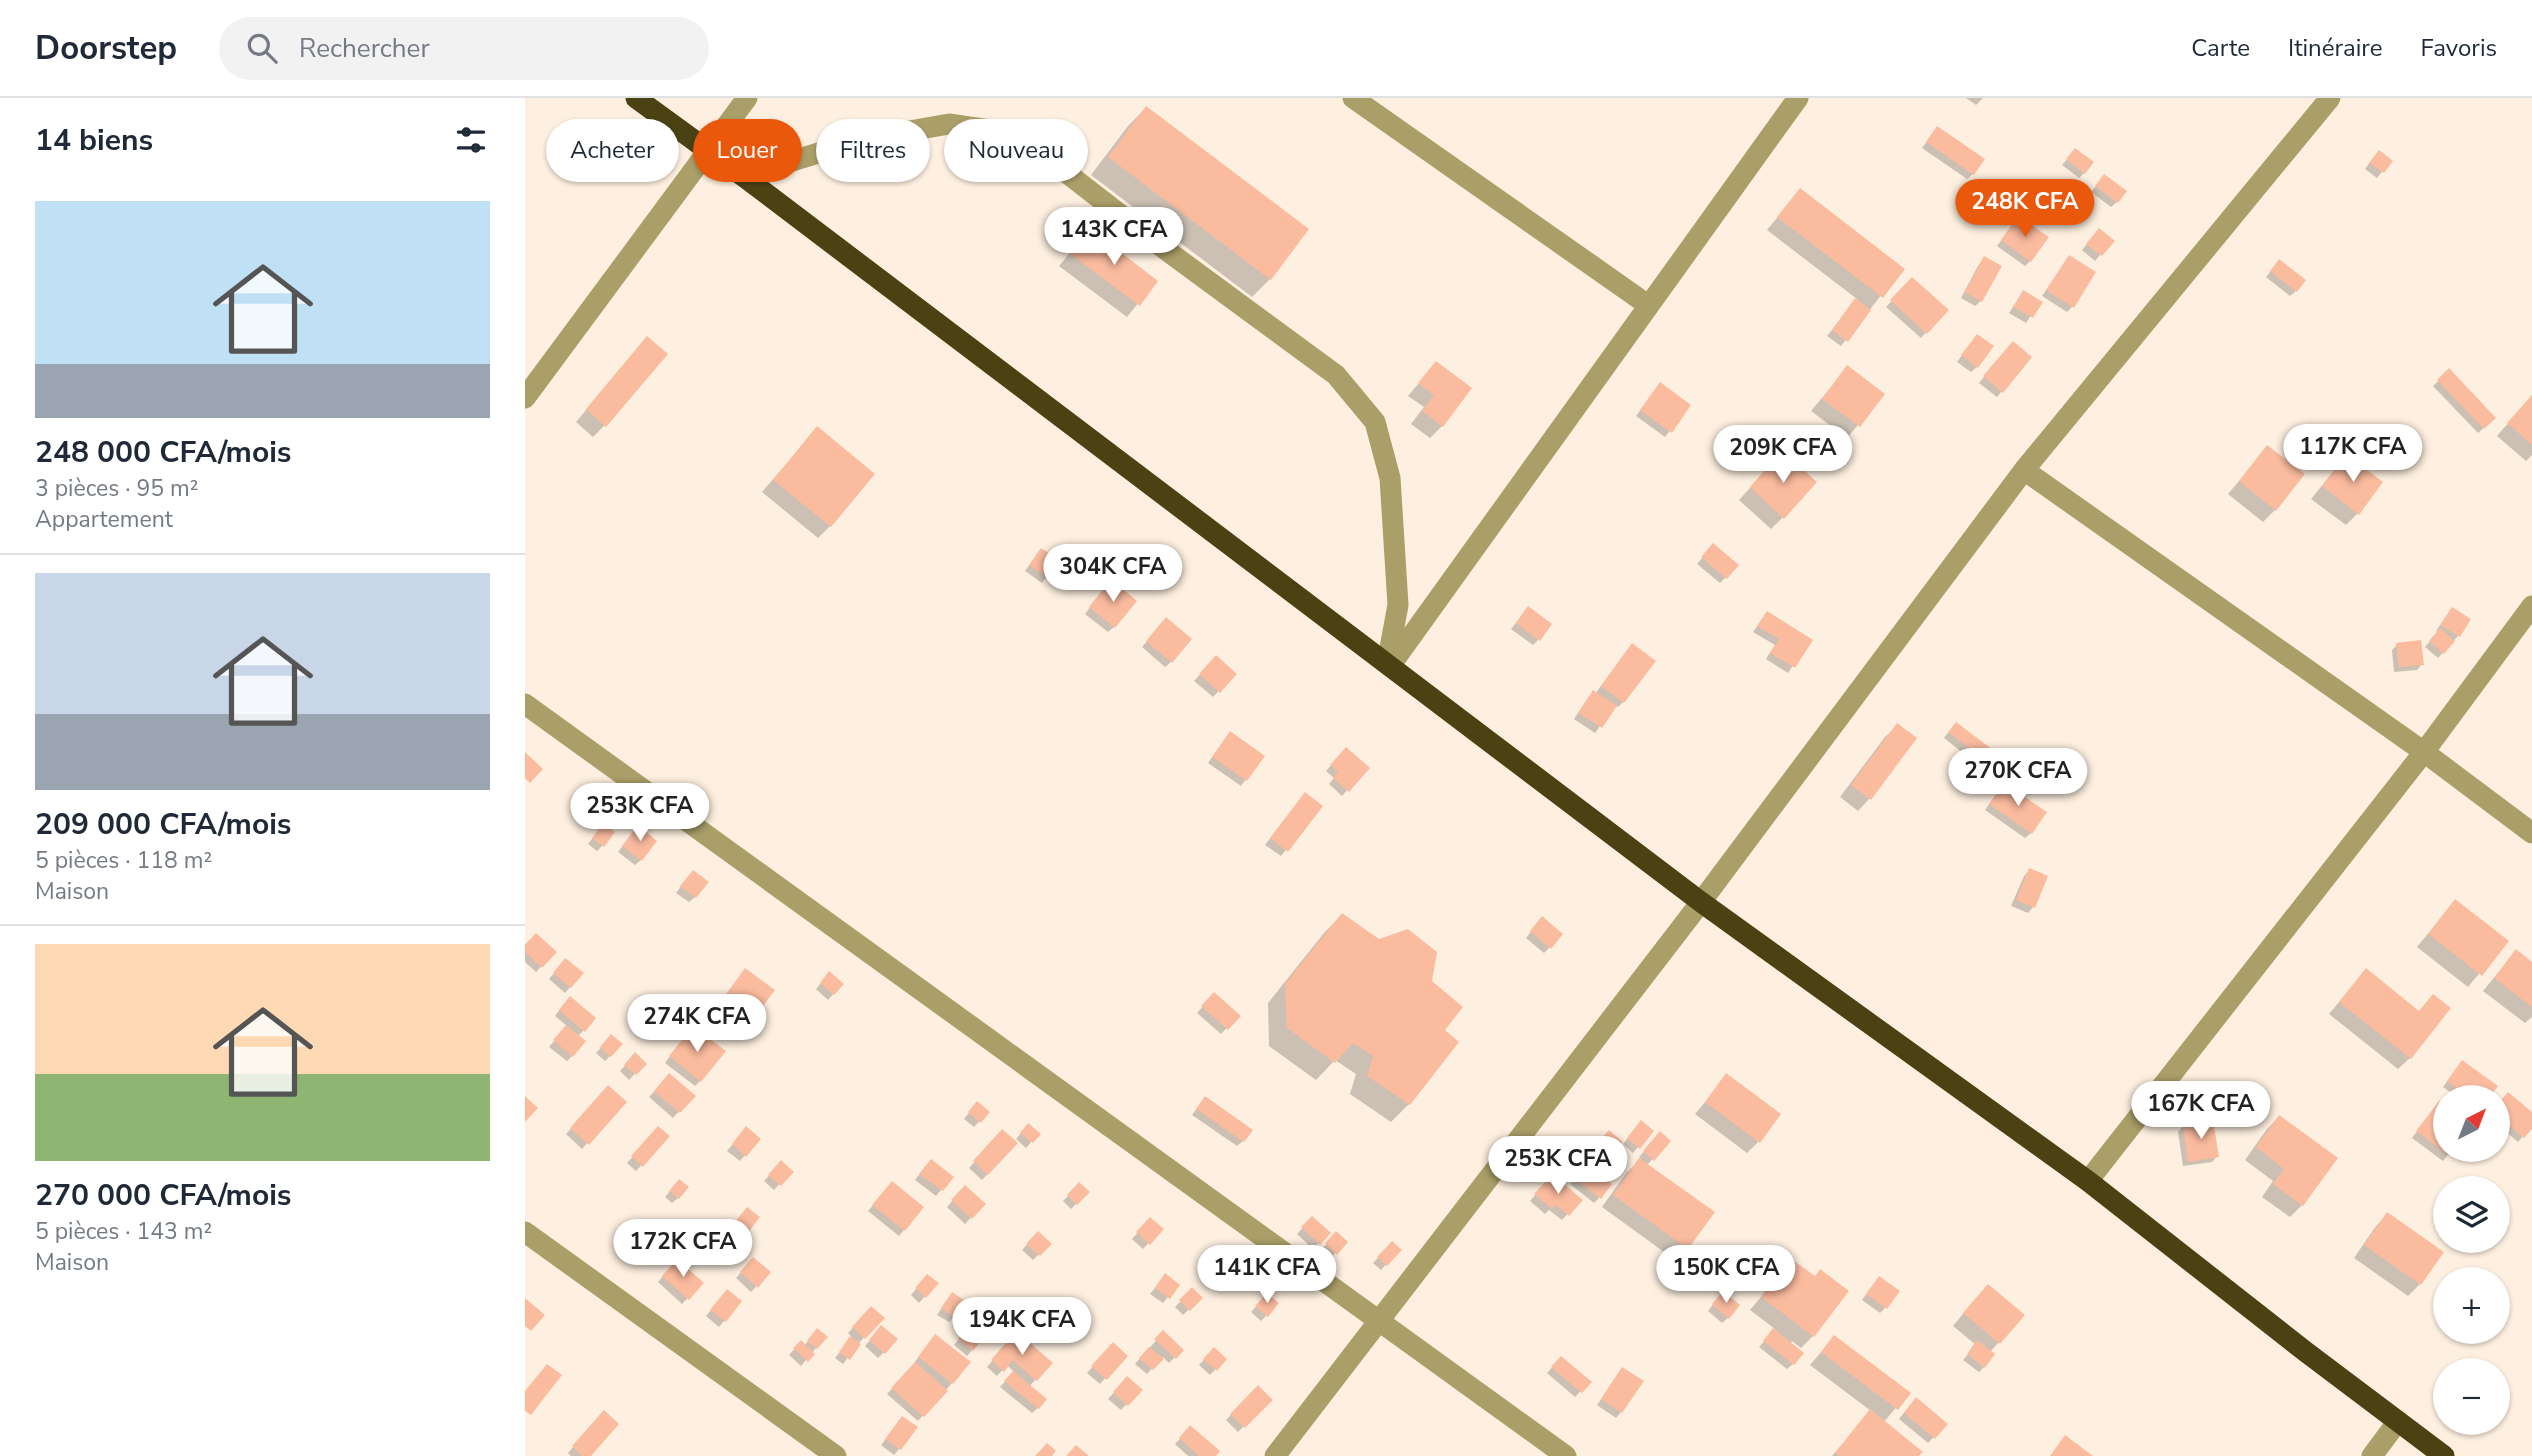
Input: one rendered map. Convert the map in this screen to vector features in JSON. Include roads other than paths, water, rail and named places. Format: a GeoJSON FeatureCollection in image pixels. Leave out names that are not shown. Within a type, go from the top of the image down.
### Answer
{"type":"FeatureCollection","features":[{"type":"Feature","properties":{"kind":"highway"},"geometry":{"type":"LineString","coordinates":[[636,98],[693,139]]}},
{"type":"Feature","properties":{"kind":"highway"},"geometry":{"type":"LineString","coordinates":[[751,182],[1701,902],[2088,1181],[2444,1456]]}},
{"type":"Feature","properties":{"kind":"street"},"geometry":{"type":"LineString","coordinates":[[731,119],[747,98]]}},
{"type":"Feature","properties":{"kind":"street"},"geometry":{"type":"LineString","coordinates":[[1353,98],[1648,305]]}},
{"type":"Feature","properties":{"kind":"street"},"geometry":{"type":"LineString","coordinates":[[1389,665],[1798,98]]}},
{"type":"Feature","properties":{"kind":"street"},"geometry":{"type":"LineString","coordinates":[[1275,1456],[1701,902],[2024,470],[2330,98]]}},
{"type":"Feature","properties":{"kind":"street"},"geometry":{"type":"LineString","coordinates":[[802,158],[865,139],[950,124],[1003,132],[1051,160],[1166,250],[1336,374],[1375,422],[1390,478],[1398,605],[1389,665]]}},
{"type":"Feature","properties":{"kind":"street"},"geometry":{"type":"LineString","coordinates":[[525,398],[693,170]]}},
{"type":"Feature","properties":{"kind":"street"},"geometry":{"type":"LineString","coordinates":[[2024,470],[2424,752],[2532,833]]}},
{"type":"Feature","properties":{"kind":"street"},"geometry":{"type":"LineString","coordinates":[[2088,1181],[2424,752],[2532,606]]}},
{"type":"Feature","properties":{"kind":"street"},"geometry":{"type":"LineString","coordinates":[[525,704],[1566,1456]]}},
{"type":"Feature","properties":{"kind":"street"},"geometry":{"type":"LineString","coordinates":[[525,1232],[837,1456]]}},
{"type":"Feature","properties":{"kind":"street"},"geometry":{"type":"LineString","coordinates":[[2372,1456],[2398,1421]]}}]}
